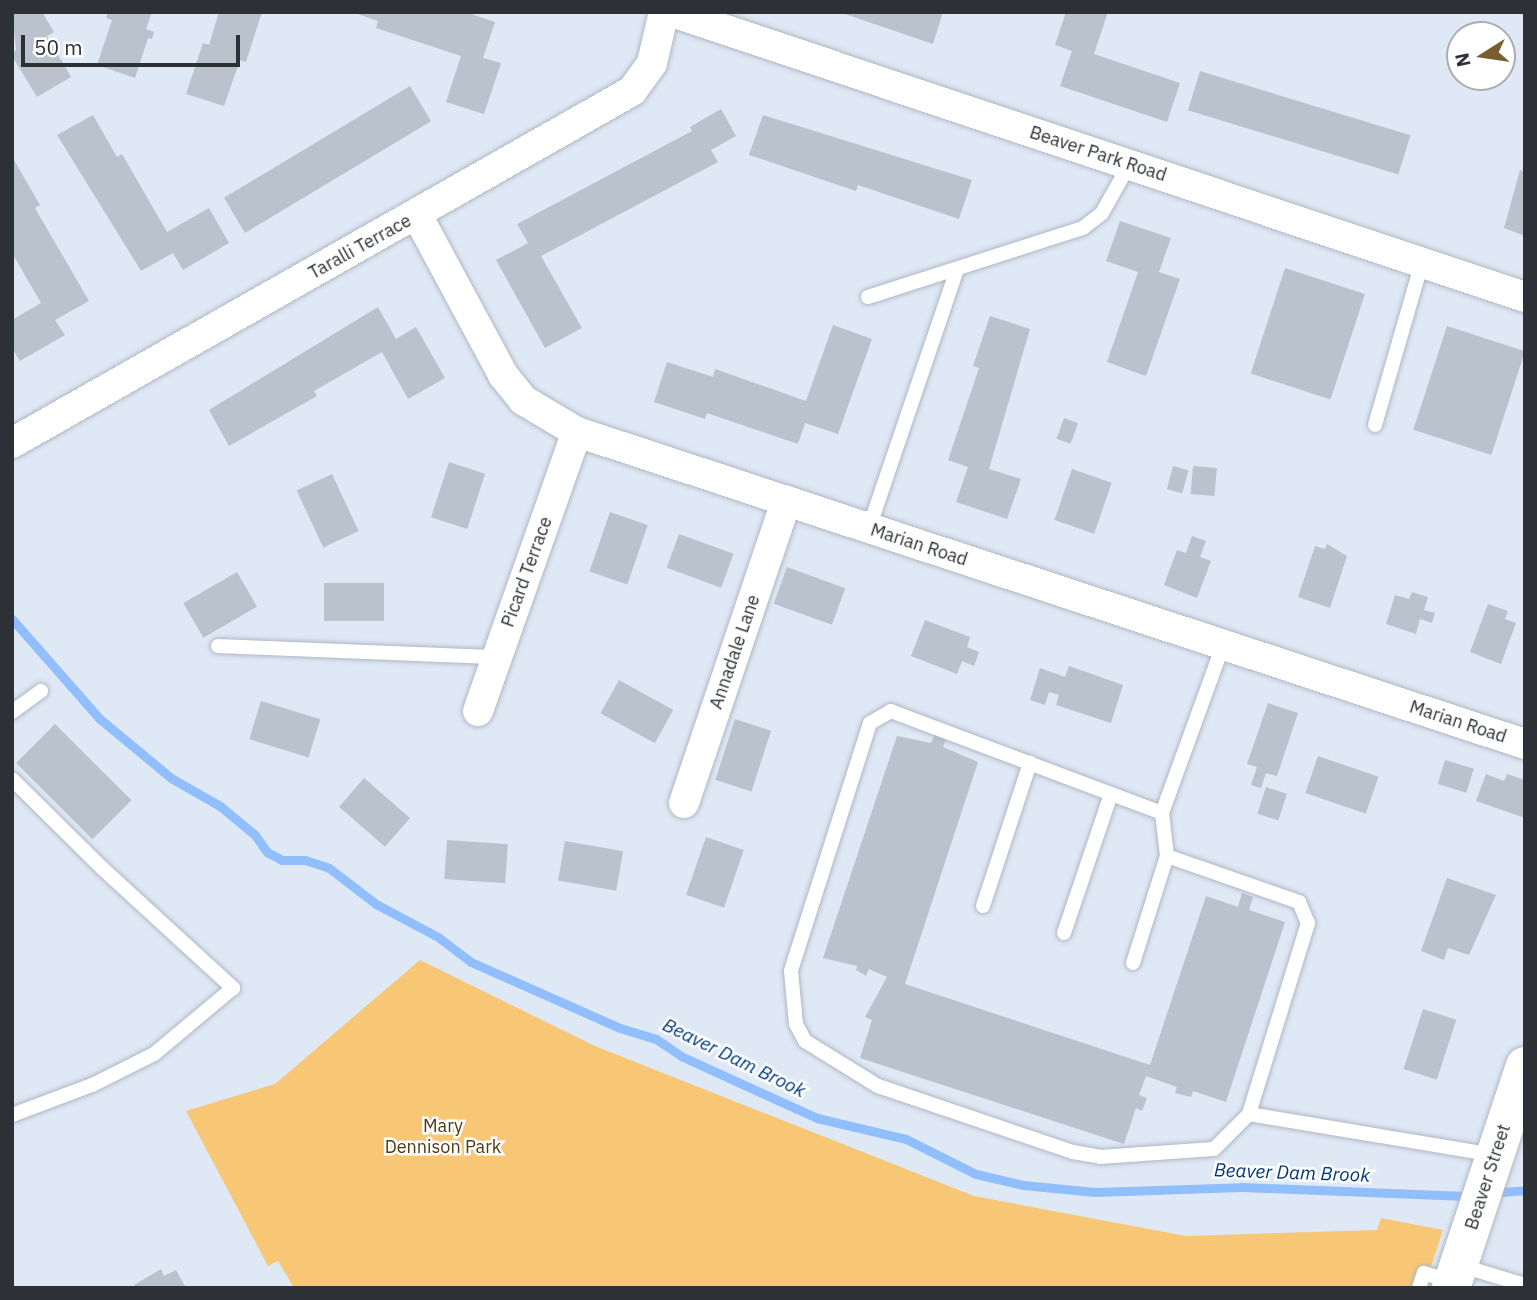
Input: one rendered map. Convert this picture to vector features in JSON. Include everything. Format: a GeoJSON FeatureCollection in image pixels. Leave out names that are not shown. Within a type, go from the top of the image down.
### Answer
{"type":"FeatureCollection","features":[{"type":"Feature","properties":{"kind":"main road","name":"Beaver Street"},"geometry":{"type":"LineString","coordinates":[[1450,1272],[1493,1162],[1525,1066]]}},
{"type":"Feature","properties":{"kind":"street","name":"Taralli Terrace"},"geometry":{"type":"LineString","coordinates":[[12,443],[632,91],[652,63],[664,12]]}},
{"type":"Feature","properties":{"kind":"street","name":"Beaver Park Road"},"geometry":{"type":"LineString","coordinates":[[671,12],[1525,297]]}},
{"type":"Feature","properties":{"kind":"street","name":"Marian Road"},"geometry":{"type":"LineString","coordinates":[[417,215],[503,375],[523,400],[577,432],[1525,744]]}},
{"type":"Feature","properties":{"kind":"street","name":"Picard Terrace"},"geometry":{"type":"LineString","coordinates":[[478,711],[577,432]]}},
{"type":"Feature","properties":{"kind":"street","name":"Annadale Lane"},"geometry":{"type":"LineString","coordinates":[[684,803],[786,501]]}},
{"type":"Feature","properties":{"kind":"lane"},"geometry":{"type":"LineString","coordinates":[[867,297],[1083,228],[1102,213],[1129,165]]}},
{"type":"Feature","properties":{"kind":"lane"},"geometry":{"type":"LineString","coordinates":[[1375,425],[1422,262]]}},
{"type":"Feature","properties":{"kind":"lane"},"geometry":{"type":"LineString","coordinates":[[869,528],[957,269]]}},
{"type":"Feature","properties":{"kind":"lane"},"geometry":{"type":"LineString","coordinates":[[1133,963],[1167,856],[1162,813],[1223,645]]}},
{"type":"Feature","properties":{"kind":"lane"},"geometry":{"type":"LineString","coordinates":[[218,646],[497,657]]}},
{"type":"Feature","properties":{"kind":"lane"},"geometry":{"type":"LineString","coordinates":[[12,712],[41,691]]}},
{"type":"Feature","properties":{"kind":"lane"},"geometry":{"type":"LineString","coordinates":[[1162,813],[891,711],[870,723],[791,971],[796,1024],[805,1041],[878,1086],[1073,1152],[1100,1157],[1214,1149],[1249,1114],[1308,923],[1299,902],[1167,856]]}},
{"type":"Feature","properties":{"kind":"lane"},"geometry":{"type":"LineString","coordinates":[[984,905],[1030,763]]}},
{"type":"Feature","properties":{"kind":"lane"},"geometry":{"type":"LineString","coordinates":[[12,779],[102,868],[233,988],[154,1054],[92,1086],[12,1115]]}},
{"type":"Feature","properties":{"kind":"lane"},"geometry":{"type":"LineString","coordinates":[[1064,933],[1111,794]]}},
{"type":"Feature","properties":{"kind":"lane"},"geometry":{"type":"LineString","coordinates":[[1249,1114],[1493,1162]]}},
{"type":"Feature","properties":{"kind":"lane"},"geometry":{"type":"LineString","coordinates":[[1450,1272],[1525,1285]]}},
{"type":"Feature","properties":{"kind":"green space","name":"Mary Dennison Park"},"geometry":{"type":"Polygon","coordinates":[[[420,960],[595,1046],[974,1196],[1186,1236],[1377,1230],[1381,1218],[1443,1230],[1424,1288],[294,1288],[278,1261],[268,1266],[186,1111],[275,1084],[420,960]]]}},
{"type":"Feature","properties":{"kind":"building"},"geometry":{"type":"Polygon","coordinates":[[[12,12],[42,12],[54,32],[47,36],[71,77],[37,97],[12,56],[16,49],[12,12]]]}},
{"type":"Feature","properties":{"kind":"building"},"geometry":{"type":"Polygon","coordinates":[[[108,12],[152,12],[146,29],[154,32],[152,39],[148,38],[135,78],[97,65],[112,20],[106,18],[108,12]]]}},
{"type":"Feature","properties":{"kind":"building"},"geometry":{"type":"Polygon","coordinates":[[[219,12],[262,12],[246,62],[240,60],[224,106],[186,94],[203,43],[209,45],[219,12]]]}},
{"type":"Feature","properties":{"kind":"building"},"geometry":{"type":"Polygon","coordinates":[[[352,12],[465,12],[495,22],[483,58],[501,63],[484,114],[446,102],[461,56],[376,28],[378,21],[352,12]]]}},
{"type":"Feature","properties":{"kind":"building"},"geometry":{"type":"Polygon","coordinates":[[[839,12],[943,12],[933,44],[839,12]]]}},
{"type":"Feature","properties":{"kind":"building"},"geometry":{"type":"Polygon","coordinates":[[[1066,12],[1108,12],[1094,54],[1180,83],[1167,122],[1060,86],[1072,51],[1055,45],[1066,12]]]}},
{"type":"Feature","properties":{"kind":"building"},"geometry":{"type":"Polygon","coordinates":[[[1200,71],[1410,135],[1398,175],[1188,110],[1200,71]]]}},
{"type":"Feature","properties":{"kind":"building"},"geometry":{"type":"Polygon","coordinates":[[[410,86],[431,121],[245,233],[224,198],[410,86]]]}},
{"type":"Feature","properties":{"kind":"building"},"geometry":{"type":"Polygon","coordinates":[[[721,109],[736,136],[711,150],[718,162],[541,256],[582,328],[545,348],[496,260],[528,243],[517,224],[692,131],[690,127],[721,109]]]}},
{"type":"Feature","properties":{"kind":"building"},"geometry":{"type":"Polygon","coordinates":[[[93,115],[117,157],[122,154],[167,232],[209,208],[229,243],[183,270],[173,253],[141,271],[57,135],[93,115]]]}},
{"type":"Feature","properties":{"kind":"building"},"geometry":{"type":"Polygon","coordinates":[[[763,115],[972,180],[959,219],[858,185],[856,191],[749,155],[763,115]]]}},
{"type":"Feature","properties":{"kind":"building"},"geometry":{"type":"Polygon","coordinates":[[[14,160],[40,205],[35,208],[89,301],[55,320],[65,335],[20,361],[12,348],[12,320],[41,303],[12,253],[14,160]]]}},
{"type":"Feature","properties":{"kind":"building"},"geometry":{"type":"Polygon","coordinates":[[[1520,170],[1525,172],[1525,236],[1504,228],[1520,170]]]}},
{"type":"Feature","properties":{"kind":"building"},"geometry":{"type":"Polygon","coordinates":[[[1120,221],[1171,238],[1159,272],[1180,279],[1146,376],[1107,362],[1138,272],[1106,261],[1120,221]]]}},
{"type":"Feature","properties":{"kind":"building"},"geometry":{"type":"Polygon","coordinates":[[[1285,268],[1365,294],[1331,400],[1251,374],[1285,268]]]}},
{"type":"Feature","properties":{"kind":"building"},"geometry":{"type":"Polygon","coordinates":[[[378,307],[396,339],[416,327],[445,378],[408,399],[382,352],[314,391],[317,396],[229,446],[209,410],[378,307]]]}},
{"type":"Feature","properties":{"kind":"building"},"geometry":{"type":"Polygon","coordinates":[[[990,316],[1030,329],[989,469],[1021,479],[1007,519],[956,502],[968,467],[948,460],[979,368],[973,366],[990,316]]]}},
{"type":"Feature","properties":{"kind":"building"},"geometry":{"type":"Polygon","coordinates":[[[833,325],[872,339],[838,434],[805,423],[798,444],[707,413],[705,419],[654,402],[667,362],[713,377],[715,369],[806,401],[833,325]]]}},
{"type":"Feature","properties":{"kind":"building"},"geometry":{"type":"Polygon","coordinates":[[[1447,326],[1525,351],[1491,455],[1413,430],[1447,326]]]}},
{"type":"Feature","properties":{"kind":"building"},"geometry":{"type":"Polygon","coordinates":[[[1064,418],[1078,423],[1071,444],[1056,439],[1064,418]]]}},
{"type":"Feature","properties":{"kind":"building"},"geometry":{"type":"Polygon","coordinates":[[[449,462],[485,474],[467,529],[431,517],[449,462]]]}},
{"type":"Feature","properties":{"kind":"building"},"geometry":{"type":"Polygon","coordinates":[[[1173,466],[1188,470],[1182,493],[1167,489],[1173,466]]]}},
{"type":"Feature","properties":{"kind":"building"},"geometry":{"type":"Polygon","coordinates":[[[1193,466],[1217,468],[1214,496],[1191,494],[1193,466]]]}},
{"type":"Feature","properties":{"kind":"building"},"geometry":{"type":"Polygon","coordinates":[[[1072,469],[1112,483],[1094,534],[1054,520],[1072,469]]]}},
{"type":"Feature","properties":{"kind":"building"},"geometry":{"type":"Polygon","coordinates":[[[332,474],[359,531],[323,548],[297,490],[332,474]]]}},
{"type":"Feature","properties":{"kind":"building"},"geometry":{"type":"Polygon","coordinates":[[[610,512],[648,525],[627,585],[589,572],[610,512]]]}},
{"type":"Feature","properties":{"kind":"building"},"geometry":{"type":"Polygon","coordinates":[[[679,534],[734,554],[721,588],[667,568],[679,534]]]}},
{"type":"Feature","properties":{"kind":"building"},"geometry":{"type":"Polygon","coordinates":[[[1192,536],[1206,541],[1200,557],[1211,561],[1197,598],[1164,585],[1177,550],[1186,553],[1192,536]]]}},
{"type":"Feature","properties":{"kind":"building"},"geometry":{"type":"Polygon","coordinates":[[[1327,544],[1347,556],[1330,608],[1298,597],[1315,546],[1325,549],[1327,544]]]}},
{"type":"Feature","properties":{"kind":"building"},"geometry":{"type":"Polygon","coordinates":[[[787,567],[845,588],[832,625],[774,604],[787,567]]]}},
{"type":"Feature","properties":{"kind":"building"},"geometry":{"type":"Polygon","coordinates":[[[237,572],[257,607],[203,638],[183,603],[237,572]]]}},
{"type":"Feature","properties":{"kind":"building"},"geometry":{"type":"Polygon","coordinates":[[[324,583],[384,583],[384,621],[324,621],[324,583]]]}},
{"type":"Feature","properties":{"kind":"building"},"geometry":{"type":"Polygon","coordinates":[[[1412,592],[1428,597],[1424,610],[1435,613],[1432,623],[1420,619],[1416,634],[1386,624],[1395,595],[1409,599],[1412,592]]]}},
{"type":"Feature","properties":{"kind":"building"},"geometry":{"type":"Polygon","coordinates":[[[1488,604],[1508,611],[1505,619],[1516,623],[1501,664],[1470,652],[1488,604]]]}},
{"type":"Feature","properties":{"kind":"building"},"geometry":{"type":"Polygon","coordinates":[[[925,620],[970,637],[967,647],[979,652],[974,666],[962,661],[957,674],[911,656],[925,620]]]}},
{"type":"Feature","properties":{"kind":"building"},"geometry":{"type":"Polygon","coordinates":[[[1069,666],[1123,685],[1111,723],[1056,705],[1059,695],[1049,692],[1045,705],[1030,700],[1040,668],[1065,677],[1069,666]]]}},
{"type":"Feature","properties":{"kind":"building"},"geometry":{"type":"Polygon","coordinates":[[[619,680],[673,710],[655,743],[601,713],[619,680]]]}},
{"type":"Feature","properties":{"kind":"building"},"geometry":{"type":"Polygon","coordinates":[[[261,701],[320,719],[309,757],[249,739],[261,701]]]}},
{"type":"Feature","properties":{"kind":"building"},"geometry":{"type":"Polygon","coordinates":[[[1268,703],[1298,713],[1277,776],[1266,773],[1261,788],[1251,785],[1257,767],[1247,764],[1268,703]]]}},
{"type":"Feature","properties":{"kind":"building"},"geometry":{"type":"Polygon","coordinates":[[[735,719],[771,731],[751,792],[715,780],[735,719]]]}},
{"type":"Feature","properties":{"kind":"building"},"geometry":{"type":"Polygon","coordinates":[[[55,724],[131,800],[92,839],[16,763],[55,724]]]}},
{"type":"Feature","properties":{"kind":"building"},"geometry":{"type":"Polygon","coordinates":[[[935,734],[946,739],[943,747],[978,762],[905,984],[1150,1065],[1206,896],[1238,907],[1242,893],[1253,897],[1249,910],[1285,922],[1226,1102],[1193,1091],[1191,1097],[1175,1093],[1177,1087],[1146,1076],[1139,1095],[1147,1098],[1142,1111],[1136,1108],[1124,1144],[860,1058],[872,1020],[865,1017],[887,977],[869,969],[866,976],[856,970],[857,966],[823,958],[897,736],[931,743],[935,734]]]}},
{"type":"Feature","properties":{"kind":"building"},"geometry":{"type":"Polygon","coordinates":[[[1318,756],[1379,777],[1366,814],[1305,793],[1318,756]]]}},
{"type":"Feature","properties":{"kind":"building"},"geometry":{"type":"Polygon","coordinates":[[[1445,760],[1474,769],[1466,793],[1438,784],[1445,760]]]}},
{"type":"Feature","properties":{"kind":"building"},"geometry":{"type":"Polygon","coordinates":[[[1486,774],[1504,781],[1507,774],[1525,780],[1525,818],[1476,801],[1486,774]]]}},
{"type":"Feature","properties":{"kind":"building"},"geometry":{"type":"Polygon","coordinates":[[[364,778],[410,818],[385,847],[339,807],[364,778]]]}},
{"type":"Feature","properties":{"kind":"building"},"geometry":{"type":"Polygon","coordinates":[[[1266,787],[1287,794],[1278,820],[1257,814],[1266,787]]]}},
{"type":"Feature","properties":{"kind":"building"},"geometry":{"type":"Polygon","coordinates":[[[706,837],[744,850],[724,908],[686,895],[706,837]]]}},
{"type":"Feature","properties":{"kind":"building"},"geometry":{"type":"Polygon","coordinates":[[[447,840],[508,844],[505,883],[444,879],[447,840]]]}},
{"type":"Feature","properties":{"kind":"building"},"geometry":{"type":"Polygon","coordinates":[[[565,841],[623,851],[616,891],[558,880],[565,841]]]}},
{"type":"Feature","properties":{"kind":"building"},"geometry":{"type":"Polygon","coordinates":[[[1447,878],[1496,895],[1469,955],[1448,948],[1444,960],[1421,951],[1447,878]]]}},
{"type":"Feature","properties":{"kind":"building"},"geometry":{"type":"Polygon","coordinates":[[[1423,1009],[1456,1020],[1437,1080],[1404,1069],[1423,1009]]]}},
{"type":"Feature","properties":{"kind":"building"},"geometry":{"type":"Polygon","coordinates":[[[161,1269],[164,1276],[176,1270],[186,1288],[135,1288],[134,1285],[161,1269]]]}},
{"type":"Feature","properties":{"kind":"waterway","name":"Beaver Dam Brook"},"geometry":{"type":"LineString","coordinates":[[12,619],[100,719],[171,778],[220,806],[255,835],[267,852],[282,860],[305,860],[329,868],[376,904],[438,937],[471,962],[620,1028],[656,1039],[683,1057],[817,1118],[906,1139],[976,1174],[1023,1185],[1095,1192],[1242,1187],[1471,1196]]}},
{"type":"Feature","properties":{"kind":"waterway","name":"Beaver Dam Brook"},"geometry":{"type":"LineString","coordinates":[[1492,1193],[1525,1190]]}}]}
